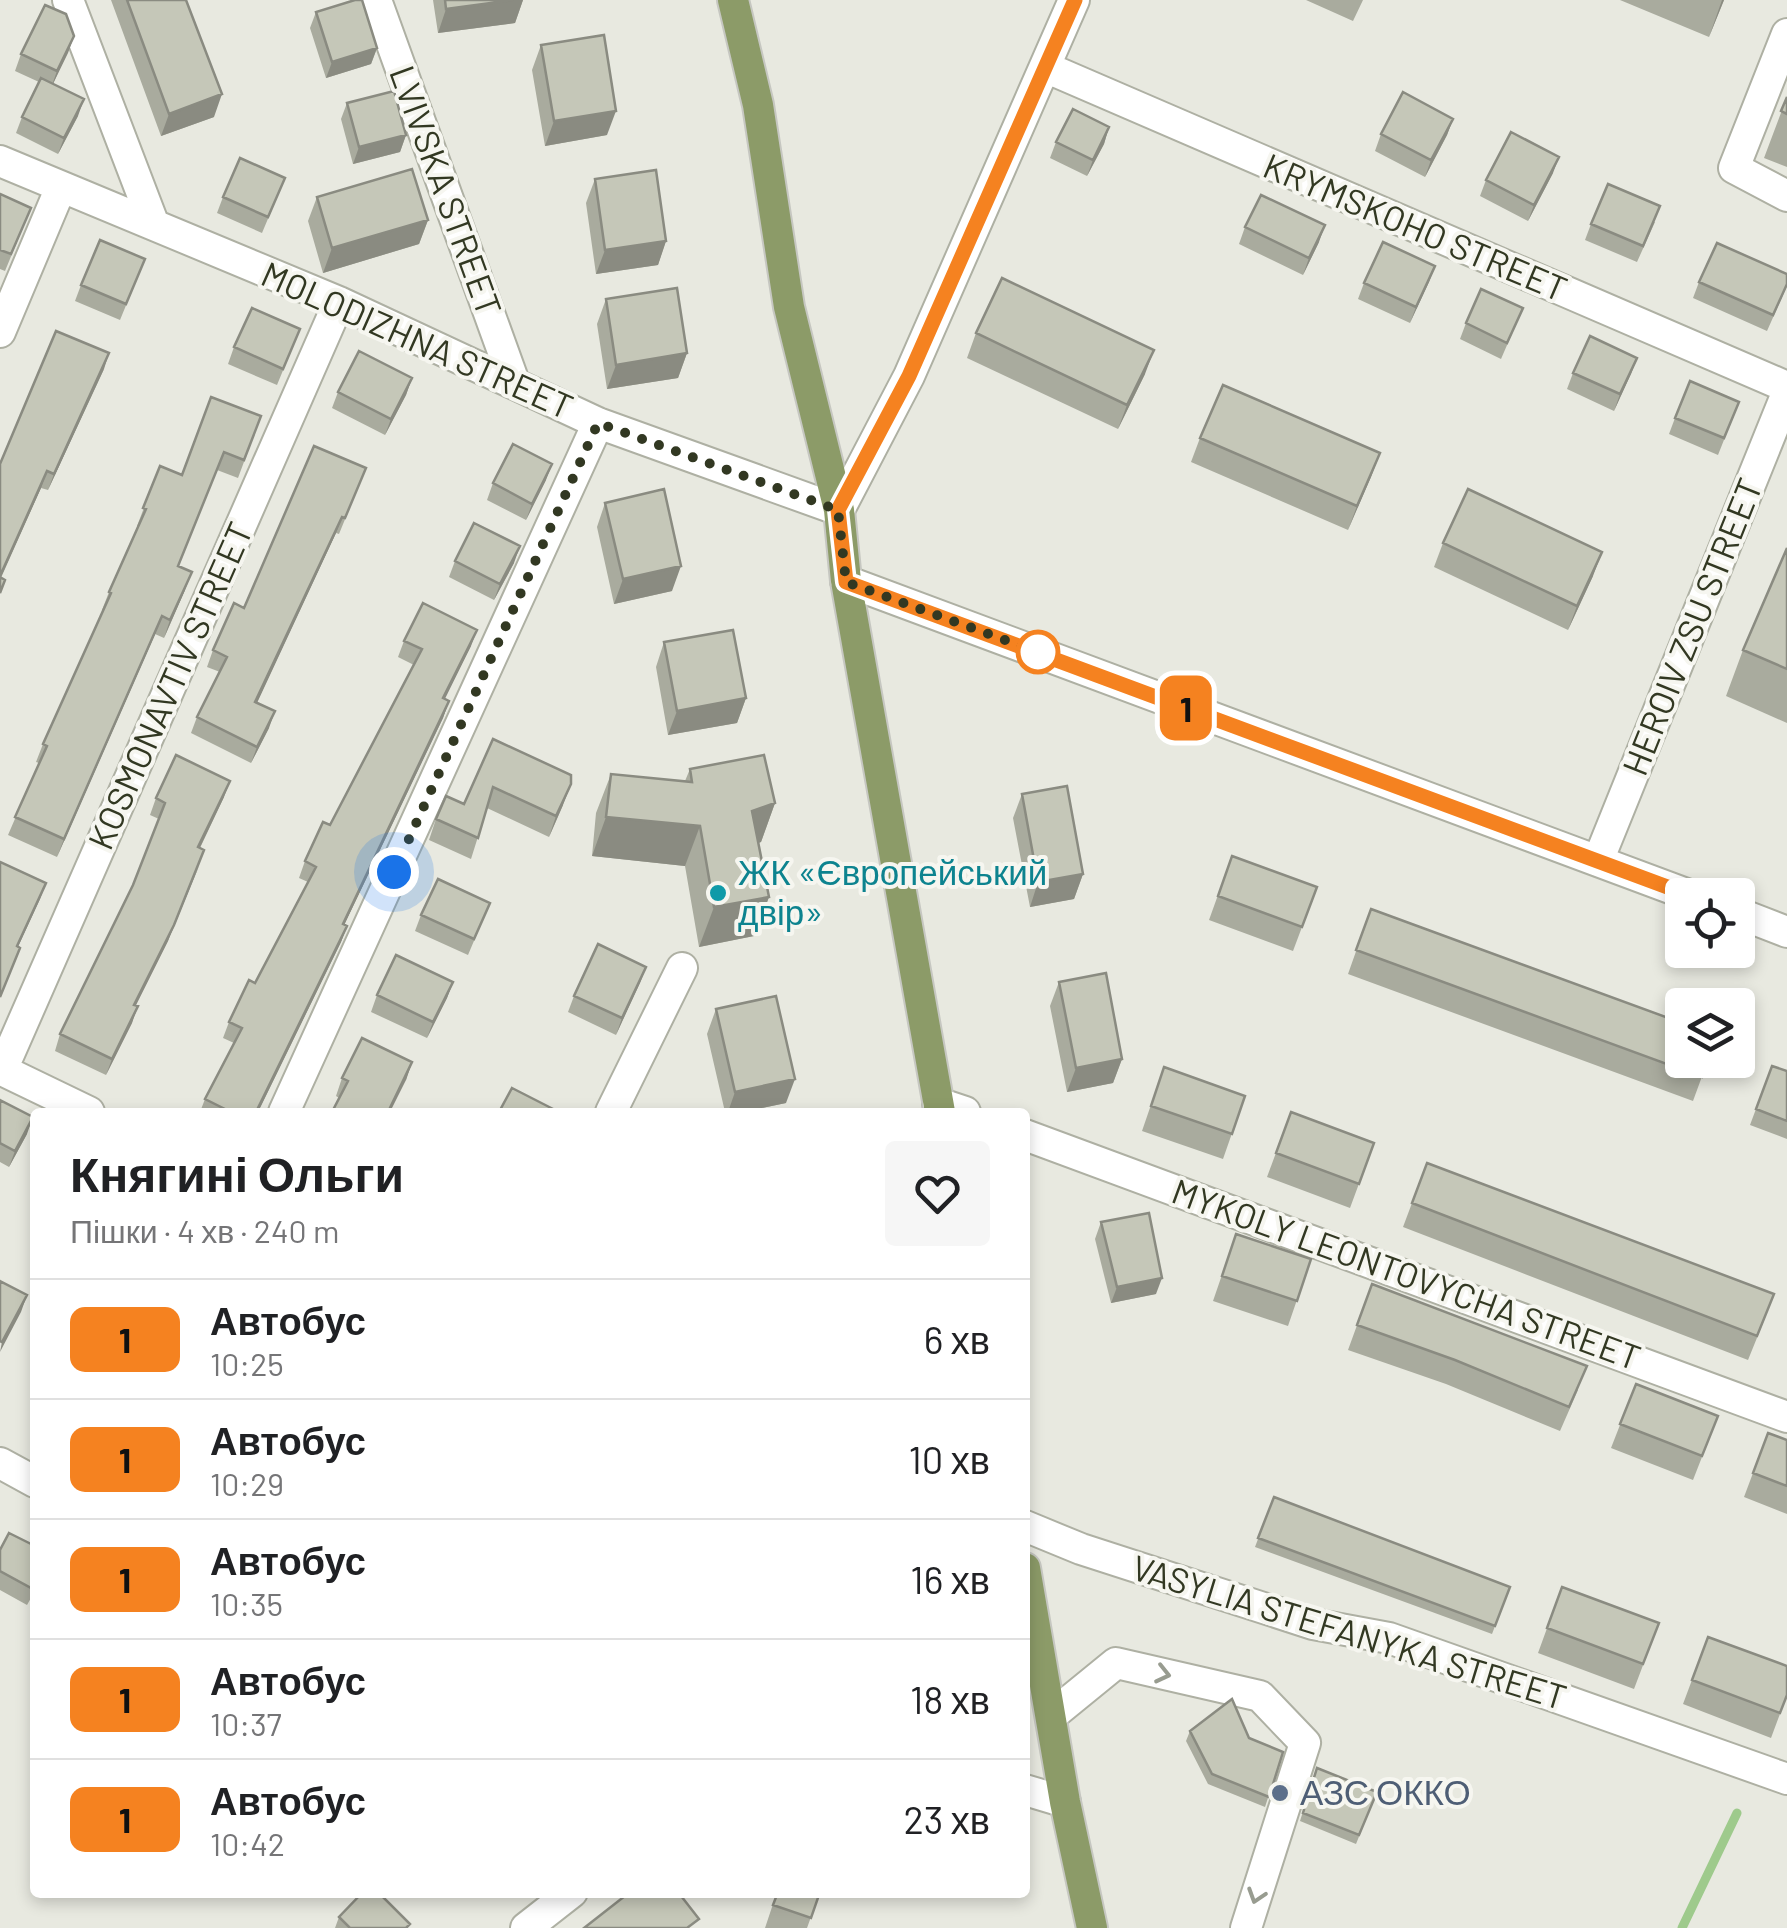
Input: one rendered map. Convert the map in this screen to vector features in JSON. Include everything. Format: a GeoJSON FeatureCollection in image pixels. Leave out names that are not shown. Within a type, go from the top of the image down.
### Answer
{"type":"FeatureCollection","features":[{"type":"Feature","properties":{"kind":"main road"},"geometry":{"type":"LineString","coordinates":[[733,0],[758,105],[789,307],[838,510],[846,582],[948,1108]]}},
{"type":"Feature","properties":{"kind":"main road"},"geometry":{"type":"LineString","coordinates":[[1030,1596],[1088,1921]]}},
{"type":"Feature","properties":{"kind":"street"},"geometry":{"type":"LineString","coordinates":[[68,0],[154,225]]}},
{"type":"Feature","properties":{"kind":"street","name":"LVIVSKA STREET"},"geometry":{"type":"LineString","coordinates":[[376,0],[514,382]]}},
{"type":"Feature","properties":{"kind":"street"},"geometry":{"type":"LineString","coordinates":[[838,510],[909,376],[1044,67],[1065,7]]}},
{"type":"Feature","properties":{"kind":"street"},"geometry":{"type":"LineString","coordinates":[[1787,34],[1734,168],[1787,196]]}},
{"type":"Feature","properties":{"kind":"street","name":"KRYMSKOHO STREET"},"geometry":{"type":"LineString","coordinates":[[1044,67],[1787,390]]}},
{"type":"Feature","properties":{"kind":"street","name":"MOLODIZHNA STREET"},"geometry":{"type":"LineString","coordinates":[[0,161],[340,302],[598,423],[838,510]]}},
{"type":"Feature","properties":{"kind":"street"},"geometry":{"type":"LineString","coordinates":[[0,332],[61,186]]}},
{"type":"Feature","properties":{"kind":"street","name":"KOSMONAVTIV STREET"},"geometry":{"type":"LineString","coordinates":[[1,1069],[340,302]]}},
{"type":"Feature","properties":{"kind":"street","name":"HEROIV ZSU STREET"},"geometry":{"type":"LineString","coordinates":[[1598,861],[1787,390]]}},
{"type":"Feature","properties":{"kind":"street"},"geometry":{"type":"LineString","coordinates":[[286,1108],[598,423]]}},
{"type":"Feature","properties":{"kind":"street"},"geometry":{"type":"LineString","coordinates":[[846,582],[1665,886]]}},
{"type":"Feature","properties":{"kind":"street"},"geometry":{"type":"LineString","coordinates":[[1755,920],[1787,932]]}},
{"type":"Feature","properties":{"kind":"street"},"geometry":{"type":"LineString","coordinates":[[613,1108],[682,968]]}},
{"type":"Feature","properties":{"kind":"street"},"geometry":{"type":"LineString","coordinates":[[1,1069],[81,1108]]}},
{"type":"Feature","properties":{"kind":"street","name":"MYKOLY LEONTOVYCHA STREET"},"geometry":{"type":"LineString","coordinates":[[1030,1136],[1787,1416]]}},
{"type":"Feature","properties":{"kind":"street"},"geometry":{"type":"LineString","coordinates":[[0,1463],[30,1479]]}},
{"type":"Feature","properties":{"kind":"street","name":"VASYLIA STEFANYKA STREET"},"geometry":{"type":"LineString","coordinates":[[1030,1528],[1313,1624],[1389,1638],[1787,1779]]}},
{"type":"Feature","properties":{"kind":"street"},"geometry":{"type":"LineString","coordinates":[[1051,1716],[1116,1663],[1260,1696],[1305,1743],[1246,1928]]}},
{"type":"Feature","properties":{"kind":"street"},"geometry":{"type":"LineString","coordinates":[[1030,1792],[1065,1802]]}},
{"type":"Feature","properties":{"kind":"street"},"geometry":{"type":"LineString","coordinates":[[526,1928],[564,1898]]}},
{"type":"Feature","properties":{"kind":"building"},"geometry":{"type":"Polygon","coordinates":[[[127,0],[186,0],[222,94],[169,114],[127,0]]]}},
{"type":"Feature","properties":{"kind":"building"},"geometry":{"type":"Polygon","coordinates":[[[362,0],[377,48],[332,62],[316,12],[362,0]]]}},
{"type":"Feature","properties":{"kind":"building"},"geometry":{"type":"Polygon","coordinates":[[[445,0],[513,0],[446,9],[445,0]]]}},
{"type":"Feature","properties":{"kind":"building"},"geometry":{"type":"Polygon","coordinates":[[[45,5],[66,14],[74,36],[57,71],[21,54],[45,5]]]}},
{"type":"Feature","properties":{"kind":"building"},"geometry":{"type":"Polygon","coordinates":[[[604,35],[616,111],[554,121],[541,45],[604,35]]]}},
{"type":"Feature","properties":{"kind":"building"},"geometry":{"type":"Polygon","coordinates":[[[41,78],[84,99],[64,138],[22,117],[41,78]]]}},
{"type":"Feature","properties":{"kind":"building"},"geometry":{"type":"Polygon","coordinates":[[[394,91],[406,135],[359,147],[347,103],[394,91]]]}},
{"type":"Feature","properties":{"kind":"building"},"geometry":{"type":"Polygon","coordinates":[[[1403,92],[1453,119],[1431,160],[1381,134],[1403,92]]]}},
{"type":"Feature","properties":{"kind":"building"},"geometry":{"type":"Polygon","coordinates":[[[1073,109],[1109,127],[1093,160],[1056,142],[1073,109]]]}},
{"type":"Feature","properties":{"kind":"building"},"geometry":{"type":"Polygon","coordinates":[[[1511,132],[1559,157],[1534,205],[1486,180],[1511,132]]]}},
{"type":"Feature","properties":{"kind":"building"},"geometry":{"type":"Polygon","coordinates":[[[240,158],[285,178],[268,217],[223,197],[240,158]]]}},
{"type":"Feature","properties":{"kind":"building"},"geometry":{"type":"Polygon","coordinates":[[[412,169],[428,220],[332,248],[317,197],[412,169]]]}},
{"type":"Feature","properties":{"kind":"building"},"geometry":{"type":"Polygon","coordinates":[[[656,170],[666,241],[605,250],[595,179],[656,170]]]}},
{"type":"Feature","properties":{"kind":"building"},"geometry":{"type":"Polygon","coordinates":[[[1608,184],[1660,206],[1643,246],[1591,224],[1608,184]]]}},
{"type":"Feature","properties":{"kind":"building"},"geometry":{"type":"Polygon","coordinates":[[[0,194],[31,208],[11,254],[0,250],[0,194]]]}},
{"type":"Feature","properties":{"kind":"building"},"geometry":{"type":"Polygon","coordinates":[[[1261,195],[1325,225],[1309,258],[1245,227],[1261,195]]]}},
{"type":"Feature","properties":{"kind":"building"},"geometry":{"type":"Polygon","coordinates":[[[100,240],[145,259],[126,304],[81,285],[100,240]]]}},
{"type":"Feature","properties":{"kind":"building"},"geometry":{"type":"Polygon","coordinates":[[[1383,242],[1435,266],[1416,307],[1364,283],[1383,242]]]}},
{"type":"Feature","properties":{"kind":"building"},"geometry":{"type":"Polygon","coordinates":[[[1717,243],[1787,274],[1787,284],[1773,315],[1699,282],[1717,243]]]}},
{"type":"Feature","properties":{"kind":"building"},"geometry":{"type":"Polygon","coordinates":[[[1002,278],[1154,350],[1127,405],[976,333],[1002,278]]]}},
{"type":"Feature","properties":{"kind":"building"},"geometry":{"type":"Polygon","coordinates":[[[677,288],[687,353],[616,365],[606,299],[677,288]]]}},
{"type":"Feature","properties":{"kind":"building"},"geometry":{"type":"Polygon","coordinates":[[[1481,289],[1523,308],[1507,343],[1466,323],[1481,289]]]}},
{"type":"Feature","properties":{"kind":"building"},"geometry":{"type":"Polygon","coordinates":[[[252,308],[300,329],[283,369],[234,347],[252,308]]]}},
{"type":"Feature","properties":{"kind":"building"},"geometry":{"type":"Polygon","coordinates":[[[56,331],[109,353],[54,474],[47,471],[0,576],[0,464],[56,331]]]}},
{"type":"Feature","properties":{"kind":"building"},"geometry":{"type":"Polygon","coordinates":[[[1590,336],[1637,358],[1620,394],[1573,373],[1590,336]]]}},
{"type":"Feature","properties":{"kind":"building"},"geometry":{"type":"Polygon","coordinates":[[[359,351],[412,378],[391,419],[338,392],[359,351]]]}},
{"type":"Feature","properties":{"kind":"building"},"geometry":{"type":"Polygon","coordinates":[[[1690,381],[1739,402],[1724,438],[1675,418],[1690,381]]]}},
{"type":"Feature","properties":{"kind":"building"},"geometry":{"type":"Polygon","coordinates":[[[1223,385],[1380,453],[1357,506],[1200,438],[1223,385]]]}},
{"type":"Feature","properties":{"kind":"building"},"geometry":{"type":"Polygon","coordinates":[[[211,397],[261,416],[244,460],[224,452],[178,566],[192,572],[170,620],[162,616],[64,839],[15,817],[146,509],[143,508],[160,466],[182,475],[211,397]]]}},
{"type":"Feature","properties":{"kind":"building"},"geometry":{"type":"Polygon","coordinates":[[[513,444],[552,464],[532,504],[493,483],[513,444]]]}},
{"type":"Feature","properties":{"kind":"building"},"geometry":{"type":"Polygon","coordinates":[[[314,446],[366,468],[255,702],[275,711],[257,747],[197,717],[227,657],[213,650],[234,603],[244,608],[314,446]]]}},
{"type":"Feature","properties":{"kind":"building"},"geometry":{"type":"Polygon","coordinates":[[[664,489],[681,566],[623,579],[605,503],[664,489]]]}},
{"type":"Feature","properties":{"kind":"building"},"geometry":{"type":"Polygon","coordinates":[[[1468,489],[1602,552],[1577,606],[1443,543],[1468,489]]]}},
{"type":"Feature","properties":{"kind":"building"},"geometry":{"type":"Polygon","coordinates":[[[474,523],[520,546],[500,584],[455,561],[474,523]]]}},
{"type":"Feature","properties":{"kind":"building"},"geometry":{"type":"Polygon","coordinates":[[[1787,548],[1787,669],[1743,650],[1787,548]]]}},
{"type":"Feature","properties":{"kind":"building"},"geometry":{"type":"Polygon","coordinates":[[[423,603],[477,630],[443,698],[449,701],[343,924],[347,926],[258,1108],[223,1108],[205,1099],[242,1028],[229,1022],[249,980],[255,983],[316,867],[305,861],[323,822],[330,825],[422,649],[404,641],[423,603]]]}},
{"type":"Feature","properties":{"kind":"building"},"geometry":{"type":"Polygon","coordinates":[[[733,630],[746,698],[677,711],[664,642],[733,630]]]}},
{"type":"Feature","properties":{"kind":"building"},"geometry":{"type":"Polygon","coordinates":[[[493,739],[571,775],[571,784],[556,816],[493,787],[478,838],[436,819],[446,796],[464,804],[493,739]]]}},
{"type":"Feature","properties":{"kind":"building"},"geometry":{"type":"Polygon","coordinates":[[[176,755],[230,781],[198,847],[204,850],[174,925],[112,1059],[60,1034],[133,885],[165,803],[156,798],[176,755]]]}},
{"type":"Feature","properties":{"kind":"building"},"geometry":{"type":"Polygon","coordinates":[[[764,755],[775,803],[752,811],[769,897],[714,907],[700,826],[606,817],[611,774],[692,782],[690,769],[764,755]]]}},
{"type":"Feature","properties":{"kind":"building"},"geometry":{"type":"Polygon","coordinates":[[[1067,786],[1083,874],[1038,882],[1022,794],[1067,786]]]}},
{"type":"Feature","properties":{"kind":"building"},"geometry":{"type":"Polygon","coordinates":[[[1232,856],[1317,887],[1302,927],[1218,896],[1232,856]]]}},
{"type":"Feature","properties":{"kind":"building"},"geometry":{"type":"Polygon","coordinates":[[[0,862],[46,883],[17,946],[20,948],[0,997],[0,862]]]}},
{"type":"Feature","properties":{"kind":"building"},"geometry":{"type":"Polygon","coordinates":[[[438,879],[490,903],[474,939],[421,915],[438,879]]]}},
{"type":"Feature","properties":{"kind":"building"},"geometry":{"type":"Polygon","coordinates":[[[1371,909],[1665,1017],[1665,1063],[1356,950],[1371,909]]]}},
{"type":"Feature","properties":{"kind":"building"},"geometry":{"type":"Polygon","coordinates":[[[598,944],[646,967],[622,1018],[574,996],[598,944]]]}},
{"type":"Feature","properties":{"kind":"building"},"geometry":{"type":"Polygon","coordinates":[[[396,955],[453,982],[433,1022],[377,995],[396,955]]]}},
{"type":"Feature","properties":{"kind":"building"},"geometry":{"type":"Polygon","coordinates":[[[1106,973],[1122,1059],[1076,1068],[1059,982],[1106,973]]]}},
{"type":"Feature","properties":{"kind":"building"},"geometry":{"type":"Polygon","coordinates":[[[776,996],[795,1079],[735,1092],[716,1009],[776,996]]]}},
{"type":"Feature","properties":{"kind":"building"},"geometry":{"type":"Polygon","coordinates":[[[362,1038],[412,1062],[390,1108],[334,1108],[348,1081],[342,1078],[362,1038]]]}},
{"type":"Feature","properties":{"kind":"building"},"geometry":{"type":"Polygon","coordinates":[[[1772,1066],[1787,1071],[1787,1121],[1756,1109],[1772,1066]]]}},
{"type":"Feature","properties":{"kind":"building"},"geometry":{"type":"Polygon","coordinates":[[[1164,1067],[1245,1096],[1232,1134],[1151,1106],[1164,1067]]]}},
{"type":"Feature","properties":{"kind":"building"},"geometry":{"type":"Polygon","coordinates":[[[512,1088],[551,1108],[501,1108],[512,1088]]]}},
{"type":"Feature","properties":{"kind":"building"},"geometry":{"type":"Polygon","coordinates":[[[0,1100],[30,1115],[30,1123],[15,1151],[0,1143],[0,1100]]]}},
{"type":"Feature","properties":{"kind":"building"},"geometry":{"type":"Polygon","coordinates":[[[1291,1112],[1374,1143],[1359,1184],[1276,1153],[1291,1112]]]}},
{"type":"Feature","properties":{"kind":"building"},"geometry":{"type":"Polygon","coordinates":[[[1427,1163],[1774,1294],[1757,1336],[1412,1203],[1427,1163]]]}},
{"type":"Feature","properties":{"kind":"building"},"geometry":{"type":"Polygon","coordinates":[[[1149,1213],[1162,1278],[1117,1287],[1101,1222],[1149,1213]]]}},
{"type":"Feature","properties":{"kind":"building"},"geometry":{"type":"Polygon","coordinates":[[[1236,1234],[1311,1259],[1297,1301],[1222,1276],[1236,1234]]]}},
{"type":"Feature","properties":{"kind":"building"},"geometry":{"type":"Polygon","coordinates":[[[0,1281],[27,1295],[2,1342],[0,1341],[0,1281]]]}},
{"type":"Feature","properties":{"kind":"building"},"geometry":{"type":"Polygon","coordinates":[[[1372,1284],[1587,1366],[1569,1407],[1357,1325],[1372,1284]]]}},
{"type":"Feature","properties":{"kind":"building"},"geometry":{"type":"Polygon","coordinates":[[[1636,1384],[1718,1416],[1702,1456],[1620,1424],[1636,1384]]]}},
{"type":"Feature","properties":{"kind":"building"},"geometry":{"type":"Polygon","coordinates":[[[1768,1433],[1787,1440],[1787,1486],[1753,1473],[1768,1433]]]}},
{"type":"Feature","properties":{"kind":"building"},"geometry":{"type":"Polygon","coordinates":[[[1274,1497],[1510,1587],[1495,1626],[1258,1538],[1274,1497]]]}},
{"type":"Feature","properties":{"kind":"building"},"geometry":{"type":"Polygon","coordinates":[[[9,1533],[30,1544],[30,1587],[0,1571],[0,1550],[9,1533]]]}},
{"type":"Feature","properties":{"kind":"building"},"geometry":{"type":"Polygon","coordinates":[[[1562,1587],[1659,1623],[1643,1664],[1547,1628],[1562,1587]]]}},
{"type":"Feature","properties":{"kind":"building"},"geometry":{"type":"Polygon","coordinates":[[[1708,1637],[1787,1666],[1787,1695],[1780,1713],[1692,1680],[1708,1637]]]}},
{"type":"Feature","properties":{"kind":"building"},"geometry":{"type":"Polygon","coordinates":[[[1232,1699],[1249,1738],[1283,1752],[1269,1797],[1212,1774],[1190,1731],[1232,1699]]]}},
{"type":"Feature","properties":{"kind":"building"},"geometry":{"type":"Polygon","coordinates":[[[1317,1768],[1377,1792],[1359,1835],[1303,1813],[1317,1768]]]}},
{"type":"Feature","properties":{"kind":"building"},"geometry":{"type":"Polygon","coordinates":[[[357,1898],[384,1898],[410,1924],[406,1928],[350,1928],[339,1917],[357,1898]]]}},
{"type":"Feature","properties":{"kind":"building"},"geometry":{"type":"Polygon","coordinates":[[[622,1898],[683,1898],[699,1919],[687,1928],[584,1928],[622,1898]]]}},
{"type":"Feature","properties":{"kind":"building"},"geometry":{"type":"Polygon","coordinates":[[[776,1898],[818,1898],[811,1918],[773,1905],[776,1898]]]}},
{"type":"Feature","properties":{"kind":"waterway"},"geometry":{"type":"LineString","coordinates":[[1682,1928],[1737,1813]]}},
{"type":"Feature","properties":{"kind":"bus line","name":"1"},"geometry":{"type":"LineString","coordinates":[[1075,0],[909,376],[838,510],[846,582],[1665,886]]}},
{"type":"Feature","properties":{"kind":"place","name":"ЖК «Європейський двір»"},"geometry":{"type":"Point","coordinates":[718,893]}},
{"type":"Feature","properties":{"kind":"place","name":"АЗС ОККО"},"geometry":{"type":"Point","coordinates":[1280,1793]}},
{"type":"Feature","properties":{"kind":"route"},"geometry":{"type":"LineString","coordinates":[[394,872],[598,423],[838,510],[846,582],[1038,652]]}}]}
